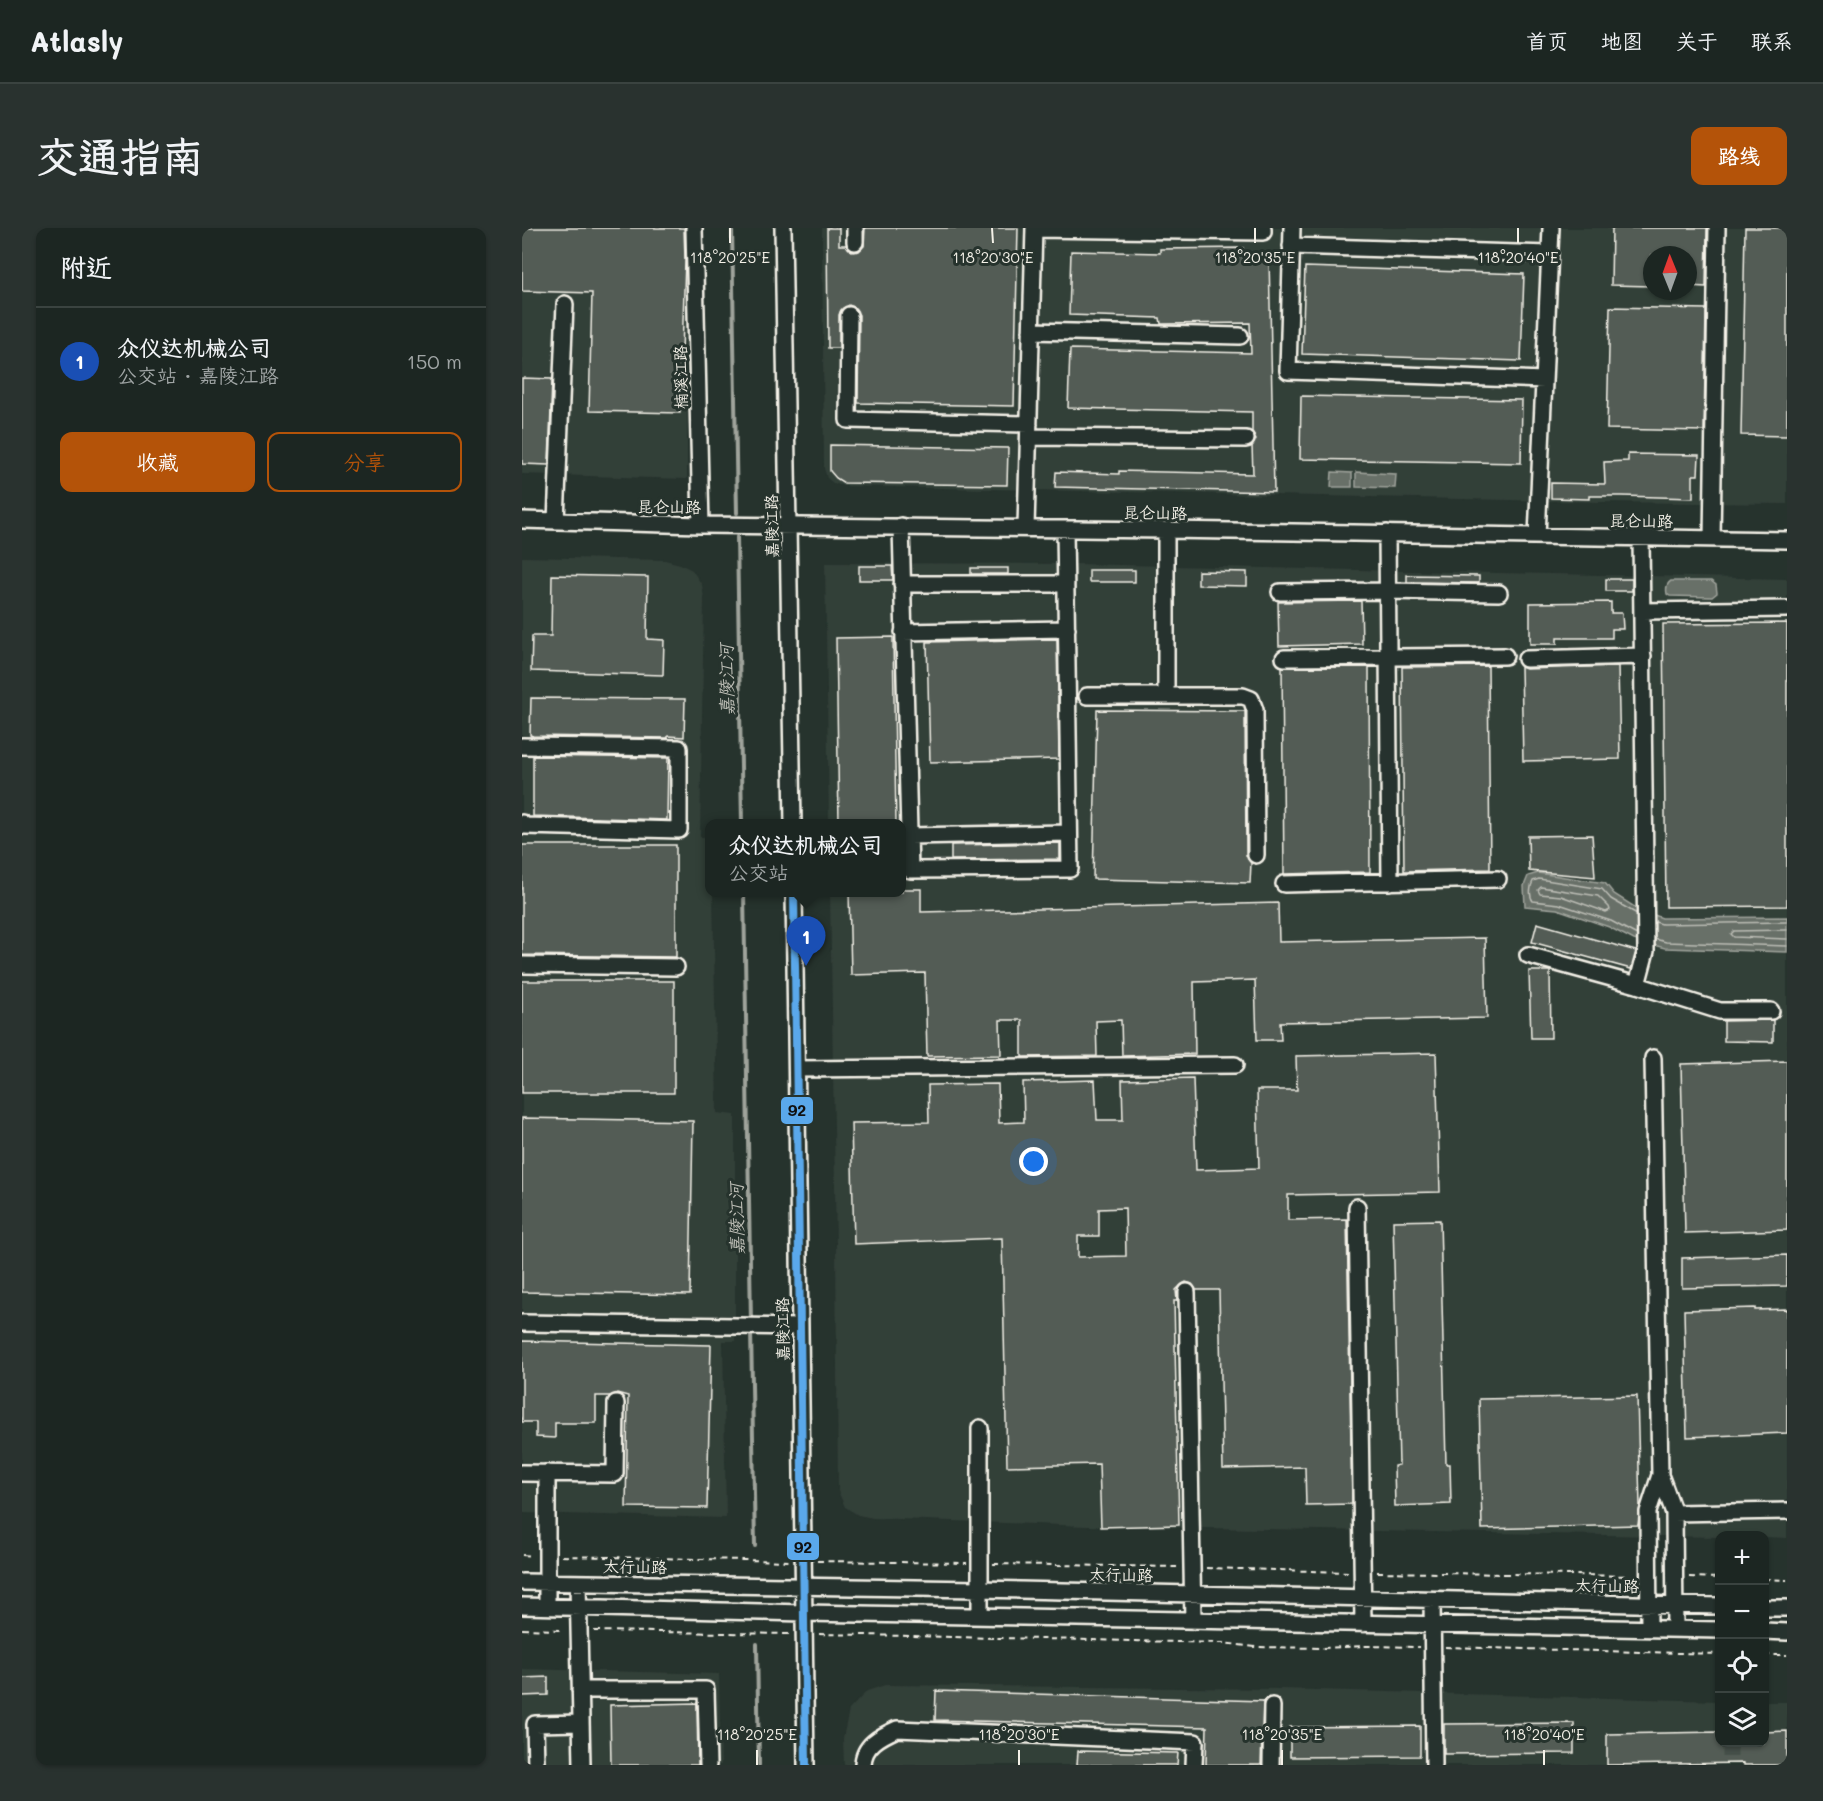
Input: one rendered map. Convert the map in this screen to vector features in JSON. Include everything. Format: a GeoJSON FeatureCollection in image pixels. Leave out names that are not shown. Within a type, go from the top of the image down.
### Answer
{"type":"FeatureCollection","features":[{"type":"Feature","properties":{"kind":"street","name":"楠溪江路"},"geometry":{"type":"LineString","coordinates":[[694,228],[701,525]]}},
{"type":"Feature","properties":{"kind":"street","name":"嘉陵江路"},"geometry":{"type":"LineString","coordinates":[[783,228],[794,819]]}},
{"type":"Feature","properties":{"kind":"street"},"geometry":{"type":"LineString","coordinates":[[1026,528],[1034,229],[1263,232],[1263,228]]}},
{"type":"Feature","properties":{"kind":"street"},"geometry":{"type":"LineString","coordinates":[[1292,228],[1288,371],[1544,380]]}},
{"type":"Feature","properties":{"kind":"street"},"geometry":{"type":"LineString","coordinates":[[1537,536],[1551,228]]}},
{"type":"Feature","properties":{"kind":"street"},"geometry":{"type":"LineString","coordinates":[[1712,539],[1718,228]]}},
{"type":"Feature","properties":{"kind":"street"},"geometry":{"type":"LineString","coordinates":[[1291,246],[1550,254]]}},
{"type":"Feature","properties":{"kind":"street"},"geometry":{"type":"LineString","coordinates":[[556,521],[565,304]]}},
{"type":"Feature","properties":{"kind":"street"},"geometry":{"type":"LineString","coordinates":[[849,315],[848,420],[1246,439]]}},
{"type":"Feature","properties":{"kind":"street"},"geometry":{"type":"LineString","coordinates":[[1031,331],[1240,336]]}},
{"type":"Feature","properties":{"kind":"street","name":"昆仑山路"},"geometry":{"type":"LineString","coordinates":[[522,520],[701,525],[1787,540]]}},
{"type":"Feature","properties":{"kind":"street"},"geometry":{"type":"LineString","coordinates":[[901,526],[909,836],[906,871],[1070,869],[1065,529]]}},
{"type":"Feature","properties":{"kind":"street"},"geometry":{"type":"LineString","coordinates":[[1166,530],[1166,696]]}},
{"type":"Feature","properties":{"kind":"street"},"geometry":{"type":"LineString","coordinates":[[1387,533],[1390,882]]}},
{"type":"Feature","properties":{"kind":"street"},"geometry":{"type":"LineString","coordinates":[[1637,985],[1646,951],[1641,538]]}},
{"type":"Feature","properties":{"kind":"street"},"geometry":{"type":"LineString","coordinates":[[902,584],[1066,584]]}},
{"type":"Feature","properties":{"kind":"street"},"geometry":{"type":"LineString","coordinates":[[1280,592],[1499,593]]}},
{"type":"Feature","properties":{"kind":"street"},"geometry":{"type":"LineString","coordinates":[[1642,610],[1787,609]]}},
{"type":"Feature","properties":{"kind":"street"},"geometry":{"type":"LineString","coordinates":[[903,632],[1067,629]]}},
{"type":"Feature","properties":{"kind":"street"},"geometry":{"type":"LineString","coordinates":[[1284,658],[1505,656]]}},
{"type":"Feature","properties":{"kind":"street"},"geometry":{"type":"LineString","coordinates":[[1526,659],[1643,656]]}},
{"type":"Feature","properties":{"kind":"street"},"geometry":{"type":"LineString","coordinates":[[1088,696],[1243,696],[1251,699],[1255,710],[1256,855]]}},
{"type":"Feature","properties":{"kind":"street"},"geometry":{"type":"LineString","coordinates":[[522,746],[679,747],[679,830],[525,826],[522,824]]}},
{"type":"Feature","properties":{"kind":"street"},"geometry":{"type":"LineString","coordinates":[[909,836],[1070,833]]}},
{"type":"Feature","properties":{"kind":"street"},"geometry":{"type":"LineString","coordinates":[[1284,884],[1498,879]]}},
{"type":"Feature","properties":{"kind":"street","name":"嘉陵江路"},"geometry":{"type":"LineString","coordinates":[[794,897],[806,1765]]}},
{"type":"Feature","properties":{"kind":"street"},"geometry":{"type":"LineString","coordinates":[[1528,955],[1720,1011],[1771,1011]]}},
{"type":"Feature","properties":{"kind":"street"},"geometry":{"type":"LineString","coordinates":[[522,964],[676,967]]}},
{"type":"Feature","properties":{"kind":"street"},"geometry":{"type":"LineString","coordinates":[[1649,1629],[1648,1512],[1660,1475],[1653,1058]]}},
{"type":"Feature","properties":{"kind":"street"},"geometry":{"type":"LineString","coordinates":[[797,1070],[1234,1065]]}},
{"type":"Feature","properties":{"kind":"street"},"geometry":{"type":"LineString","coordinates":[[1357,1208],[1363,1624]]}},
{"type":"Feature","properties":{"kind":"street"},"geometry":{"type":"LineString","coordinates":[[1187,1292],[1193,1621]]}},
{"type":"Feature","properties":{"kind":"street"},"geometry":{"type":"LineString","coordinates":[[522,1323],[800,1327]]}},
{"type":"Feature","properties":{"kind":"street"},"geometry":{"type":"LineString","coordinates":[[522,1473],[615,1474],[616,1403]]}},
{"type":"Feature","properties":{"kind":"street"},"geometry":{"type":"LineString","coordinates":[[980,1428],[980,1616]]}},
{"type":"Feature","properties":{"kind":"street"},"geometry":{"type":"LineString","coordinates":[[547,1473],[547,1607]]}},
{"type":"Feature","properties":{"kind":"street"},"geometry":{"type":"LineString","coordinates":[[1660,1475],[1674,1513],[1675,1629]]}},
{"type":"Feature","properties":{"kind":"street"},"geometry":{"type":"LineString","coordinates":[[1674,1513],[1787,1511]]}},
{"type":"Feature","properties":{"kind":"street","name":"太行山路"},"geometry":{"type":"LineString","coordinates":[[522,1582],[1715,1606]]}},
{"type":"Feature","properties":{"kind":"street"},"geometry":{"type":"LineString","coordinates":[[578,1583],[582,1765]]}},
{"type":"Feature","properties":{"kind":"street"},"geometry":{"type":"LineString","coordinates":[[1432,1600],[1434,1765]]}},
{"type":"Feature","properties":{"kind":"street"},"geometry":{"type":"LineString","coordinates":[[522,1606],[1715,1630]]}},
{"type":"Feature","properties":{"kind":"street"},"geometry":{"type":"LineString","coordinates":[[1769,1608],[1787,1608]]}},
{"type":"Feature","properties":{"kind":"street"},"geometry":{"type":"LineString","coordinates":[[1769,1631],[1787,1632]]}},
{"type":"Feature","properties":{"kind":"street"},"geometry":{"type":"LineString","coordinates":[[580,1690],[706,1690],[708,1765]]}},
{"type":"Feature","properties":{"kind":"street"},"geometry":{"type":"LineString","coordinates":[[1271,1765],[1272,1706]]}},
{"type":"Feature","properties":{"kind":"street"},"geometry":{"type":"LineString","coordinates":[[536,1765],[535,1724],[580,1723]]}},
{"type":"Feature","properties":{"kind":"street"},"geometry":{"type":"LineString","coordinates":[[862,1765],[867,1750],[873,1742],[897,1729],[1195,1742],[1194,1765]]}},
{"type":"Feature","properties":{"kind":"path"},"geometry":{"type":"LineString","coordinates":[[522,1555],[1648,1576]]}},
{"type":"Feature","properties":{"kind":"path"},"geometry":{"type":"LineString","coordinates":[[1675,1577],[1715,1578]]}},
{"type":"Feature","properties":{"kind":"path"},"geometry":{"type":"LineString","coordinates":[[1769,1579],[1787,1580]]}},
{"type":"Feature","properties":{"kind":"path"},"geometry":{"type":"LineString","coordinates":[[522,1629],[1223,1644],[1256,1647],[1432,1647],[1715,1654]]}},
{"type":"Feature","properties":{"kind":"path"},"geometry":{"type":"LineString","coordinates":[[1769,1655],[1787,1655]]}},
{"type":"Feature","properties":{"kind":"shaded area"},"geometry":{"type":"Polygon","coordinates":[[[522,228],[687,228],[687,479],[522,474],[522,228]]]}},
{"type":"Feature","properties":{"kind":"shaded area"},"geometry":{"type":"Polygon","coordinates":[[[822,228],[1787,228],[1787,504],[844,486],[833,483],[827,478],[824,468],[822,228]]]}},
{"type":"Feature","properties":{"kind":"shaded area"},"geometry":{"type":"Polygon","coordinates":[[[522,557],[665,560],[692,570],[702,585],[704,599],[700,837],[705,837],[705,897],[713,897],[717,1113],[735,1115],[735,1341],[723,1341],[726,1518],[522,1513],[522,557]]]}},
{"type":"Feature","properties":{"kind":"shaded area"},"geometry":{"type":"Polygon","coordinates":[[[825,563],[1073,564],[1787,579],[1787,1538],[1769,1537],[1769,1531],[1715,1531],[1715,1537],[1087,1526],[873,1518],[858,1515],[845,1507],[838,1491],[830,897],[906,897],[906,819],[829,819],[825,563]]]}},
{"type":"Feature","properties":{"kind":"shaded area"},"geometry":{"type":"Polygon","coordinates":[[[522,1669],[719,1674],[721,1765],[522,1765],[522,1669]]]}},
{"type":"Feature","properties":{"kind":"shaded area"},"geometry":{"type":"Polygon","coordinates":[[[885,1685],[1280,1689],[1715,1701],[1715,1747],[1769,1747],[1769,1702],[1787,1702],[1787,1765],[844,1765],[843,1738],[849,1710],[867,1691],[885,1685]]]}},
{"type":"Feature","properties":{"kind":"water"},"geometry":{"type":"Polygon","coordinates":[[[1332,472],[1352,473],[1352,487],[1331,487],[1332,472]]]}},
{"type":"Feature","properties":{"kind":"water"},"geometry":{"type":"Polygon","coordinates":[[[1356,472],[1396,474],[1395,488],[1356,487],[1356,472]]]}},
{"type":"Feature","properties":{"kind":"water"},"geometry":{"type":"Polygon","coordinates":[[[1671,581],[1711,581],[1716,585],[1717,593],[1712,597],[1670,596],[1667,594],[1667,588],[1671,581]]]}},
{"type":"Feature","properties":{"kind":"water"},"geometry":{"type":"Polygon","coordinates":[[[1538,873],[1605,883],[1614,894],[1636,908],[1662,918],[1787,917],[1787,952],[1665,948],[1634,940],[1609,927],[1557,909],[1525,906],[1524,886],[1528,876],[1538,873]]]}},
{"type":"Feature","properties":{"kind":"building"},"geometry":{"type":"Polygon","coordinates":[[[522,228],[684,228],[680,413],[589,411],[592,293],[522,291],[522,228]]]}},
{"type":"Feature","properties":{"kind":"building"},"geometry":{"type":"Polygon","coordinates":[[[827,228],[839,228],[839,245],[846,245],[854,252],[864,246],[865,228],[1018,228],[1014,406],[858,403],[859,315],[854,307],[849,305],[841,310],[839,348],[828,348],[827,228]]]}},
{"type":"Feature","properties":{"kind":"building"},"geometry":{"type":"Polygon","coordinates":[[[1612,228],[1707,228],[1706,287],[1697,286],[1697,246],[1643,246],[1643,286],[1611,285],[1612,228]]]}},
{"type":"Feature","properties":{"kind":"building"},"geometry":{"type":"Polygon","coordinates":[[[1745,228],[1787,228],[1787,436],[1741,435],[1745,228]]]}},
{"type":"Feature","properties":{"kind":"building"},"geometry":{"type":"Polygon","coordinates":[[[1243,248],[1243,257],[1269,257],[1274,492],[1055,487],[1056,472],[1253,474],[1252,446],[1256,439],[1252,432],[1252,412],[1068,408],[1070,349],[1251,353],[1250,323],[1161,324],[1160,318],[1069,315],[1071,251],[1160,253],[1160,249],[1243,248]]]}},
{"type":"Feature","properties":{"kind":"building"},"geometry":{"type":"Polygon","coordinates":[[[1305,267],[1524,274],[1521,361],[1302,354],[1305,267]]]}},
{"type":"Feature","properties":{"kind":"building"},"geometry":{"type":"Polygon","coordinates":[[[1610,307],[1706,309],[1704,431],[1607,429],[1610,307]]]}},
{"type":"Feature","properties":{"kind":"building"},"geometry":{"type":"Polygon","coordinates":[[[522,378],[552,379],[549,465],[522,464],[522,378]]]}},
{"type":"Feature","properties":{"kind":"building"},"geometry":{"type":"Polygon","coordinates":[[[1301,396],[1522,400],[1521,463],[1300,459],[1301,396]]]}},
{"type":"Feature","properties":{"kind":"building"},"geometry":{"type":"Polygon","coordinates":[[[830,445],[1008,448],[1007,485],[844,483],[830,471],[830,445]]]}},
{"type":"Feature","properties":{"kind":"building"},"geometry":{"type":"Polygon","coordinates":[[[1628,454],[1699,455],[1698,475],[1693,475],[1693,498],[1589,496],[1589,499],[1551,498],[1551,483],[1605,484],[1604,462],[1628,461],[1628,454]]]}},
{"type":"Feature","properties":{"kind":"building"},"geometry":{"type":"Polygon","coordinates":[[[859,566],[892,566],[893,580],[859,580],[859,566]]]}},
{"type":"Feature","properties":{"kind":"building"},"geometry":{"type":"Polygon","coordinates":[[[971,568],[1008,568],[1008,574],[971,574],[971,568]]]}},
{"type":"Feature","properties":{"kind":"building"},"geometry":{"type":"Polygon","coordinates":[[[1089,570],[1135,570],[1135,582],[1089,582],[1089,570]]]}},
{"type":"Feature","properties":{"kind":"building"},"geometry":{"type":"Polygon","coordinates":[[[1198,571],[1247,572],[1247,586],[1198,585],[1198,571]]]}},
{"type":"Feature","properties":{"kind":"building"},"geometry":{"type":"Polygon","coordinates":[[[552,575],[648,577],[647,639],[664,640],[663,675],[531,671],[532,636],[551,636],[552,575]]]}},
{"type":"Feature","properties":{"kind":"building"},"geometry":{"type":"Polygon","coordinates":[[[1407,575],[1479,576],[1479,583],[1407,582],[1407,575]]]}},
{"type":"Feature","properties":{"kind":"building"},"geometry":{"type":"Polygon","coordinates":[[[1606,579],[1632,579],[1632,591],[1606,591],[1606,579]]]}},
{"type":"Feature","properties":{"kind":"building"},"geometry":{"type":"Polygon","coordinates":[[[1361,601],[1362,644],[1279,646],[1278,602],[1361,601]]]}},
{"type":"Feature","properties":{"kind":"building"},"geometry":{"type":"Polygon","coordinates":[[[1611,602],[1611,613],[1622,613],[1623,629],[1612,629],[1612,638],[1557,638],[1557,644],[1530,644],[1530,603],[1611,602]]]}},
{"type":"Feature","properties":{"kind":"building"},"geometry":{"type":"Polygon","coordinates":[[[1787,623],[1787,906],[1666,907],[1663,624],[1787,623]]]}},
{"type":"Feature","properties":{"kind":"building"},"geometry":{"type":"Polygon","coordinates":[[[893,637],[896,819],[839,819],[836,638],[893,637]]]}},
{"type":"Feature","properties":{"kind":"building"},"geometry":{"type":"Polygon","coordinates":[[[1057,639],[1059,759],[930,762],[927,642],[1057,639]]]}},
{"type":"Feature","properties":{"kind":"building"},"geometry":{"type":"Polygon","coordinates":[[[1488,666],[1490,869],[1404,871],[1402,667],[1488,666]]]}},
{"type":"Feature","properties":{"kind":"building"},"geometry":{"type":"Polygon","coordinates":[[[1618,666],[1620,759],[1523,761],[1521,667],[1526,669],[1618,666]]]}},
{"type":"Feature","properties":{"kind":"building"},"geometry":{"type":"Polygon","coordinates":[[[1282,667],[1369,667],[1370,872],[1284,874],[1282,667]]]}},
{"type":"Feature","properties":{"kind":"building"},"geometry":{"type":"Polygon","coordinates":[[[531,698],[685,699],[684,737],[533,736],[530,735],[531,698]]]}},
{"type":"Feature","properties":{"kind":"building"},"geometry":{"type":"Polygon","coordinates":[[[1097,710],[1245,711],[1246,855],[1251,863],[1250,883],[1093,879],[1097,710]]]}},
{"type":"Feature","properties":{"kind":"building"},"geometry":{"type":"Polygon","coordinates":[[[533,756],[668,758],[667,820],[533,816],[533,756]]]}},
{"type":"Feature","properties":{"kind":"building"},"geometry":{"type":"Polygon","coordinates":[[[1592,835],[1595,877],[1529,871],[1528,836],[1592,835]]]}},
{"type":"Feature","properties":{"kind":"building"},"geometry":{"type":"Polygon","coordinates":[[[1060,843],[1060,859],[951,860],[951,845],[1060,843]]]}},
{"type":"Feature","properties":{"kind":"building"},"geometry":{"type":"Polygon","coordinates":[[[522,845],[676,845],[676,957],[522,955],[522,845]]]}},
{"type":"Feature","properties":{"kind":"building"},"geometry":{"type":"Polygon","coordinates":[[[906,889],[921,889],[921,912],[1278,903],[1279,942],[1485,938],[1487,1018],[1280,1022],[1281,1040],[1257,1040],[1255,980],[1194,982],[1195,1054],[1122,1056],[1121,1020],[1096,1021],[1097,1056],[1022,1057],[1022,1020],[1000,1020],[1001,1055],[927,1056],[925,973],[851,975],[849,897],[906,897],[906,889]]]}},
{"type":"Feature","properties":{"kind":"building"},"geometry":{"type":"Polygon","coordinates":[[[1537,923],[1636,951],[1631,969],[1532,942],[1537,923]]]}},
{"type":"Feature","properties":{"kind":"building"},"geometry":{"type":"Polygon","coordinates":[[[1529,971],[1550,971],[1551,1038],[1531,1038],[1529,971]]]}},
{"type":"Feature","properties":{"kind":"building"},"geometry":{"type":"Polygon","coordinates":[[[522,981],[674,981],[674,1093],[522,1093],[522,981]]]}},
{"type":"Feature","properties":{"kind":"building"},"geometry":{"type":"Polygon","coordinates":[[[1773,1020],[1773,1042],[1724,1041],[1724,1021],[1773,1020]]]}},
{"type":"Feature","properties":{"kind":"building"},"geometry":{"type":"Polygon","coordinates":[[[1436,1053],[1440,1192],[1288,1195],[1288,1220],[1347,1219],[1352,1504],[1306,1505],[1305,1467],[1223,1469],[1219,1290],[1196,1290],[1192,1284],[1186,1282],[1176,1290],[1177,1301],[1174,1301],[1179,1525],[1101,1527],[1099,1464],[1007,1466],[1002,1238],[854,1244],[851,1123],[929,1122],[928,1085],[998,1084],[999,1123],[1024,1122],[1023,1082],[1095,1080],[1097,1120],[1123,1120],[1122,1080],[1193,1078],[1196,1170],[1259,1168],[1257,1090],[1297,1090],[1296,1056],[1436,1053]],[[1125,1208],[1099,1209],[1099,1236],[1078,1236],[1078,1257],[1126,1256],[1125,1208]]]}},
{"type":"Feature","properties":{"kind":"building"},"geometry":{"type":"Polygon","coordinates":[[[1787,1061],[1787,1230],[1685,1233],[1681,1064],[1787,1061]]]}},
{"type":"Feature","properties":{"kind":"building"},"geometry":{"type":"Polygon","coordinates":[[[522,1118],[693,1121],[690,1295],[522,1292],[522,1118]]]}},
{"type":"Feature","properties":{"kind":"building"},"geometry":{"type":"Polygon","coordinates":[[[1440,1220],[1446,1464],[1450,1464],[1451,1504],[1395,1506],[1394,1466],[1399,1465],[1393,1221],[1440,1220]]]}},
{"type":"Feature","properties":{"kind":"building"},"geometry":{"type":"Polygon","coordinates":[[[1787,1255],[1787,1286],[1682,1288],[1682,1258],[1787,1255]]]}},
{"type":"Feature","properties":{"kind":"building"},"geometry":{"type":"Polygon","coordinates":[[[1755,1308],[1755,1310],[1787,1309],[1787,1433],[1687,1437],[1684,1310],[1755,1308]]]}},
{"type":"Feature","properties":{"kind":"building"},"geometry":{"type":"Polygon","coordinates":[[[522,1341],[711,1345],[707,1508],[626,1507],[628,1396],[617,1393],[610,1396],[596,1396],[596,1423],[555,1423],[555,1438],[536,1437],[536,1422],[522,1422],[522,1341]]]}},
{"type":"Feature","properties":{"kind":"building"},"geometry":{"type":"Polygon","coordinates":[[[1637,1396],[1640,1506],[1638,1525],[1482,1529],[1479,1399],[1637,1396]]]}},
{"type":"Feature","properties":{"kind":"building"},"geometry":{"type":"Polygon","coordinates":[[[548,1677],[548,1695],[522,1696],[522,1678],[548,1677]]]}},
{"type":"Feature","properties":{"kind":"building"},"geometry":{"type":"Polygon","coordinates":[[[936,1691],[1263,1701],[1261,1765],[1206,1765],[1207,1727],[935,1720],[936,1691]]]}},
{"type":"Feature","properties":{"kind":"building"},"geometry":{"type":"Polygon","coordinates":[[[697,1703],[698,1765],[611,1765],[610,1705],[697,1703]]]}},
{"type":"Feature","properties":{"kind":"building"},"geometry":{"type":"Polygon","coordinates":[[[1574,1723],[1574,1753],[1444,1754],[1444,1724],[1574,1723]]]}},
{"type":"Feature","properties":{"kind":"building"},"geometry":{"type":"Polygon","coordinates":[[[1420,1726],[1420,1756],[1290,1757],[1290,1727],[1420,1726]]]}},
{"type":"Feature","properties":{"kind":"building"},"geometry":{"type":"Polygon","coordinates":[[[1787,1731],[1787,1765],[1743,1765],[1743,1763],[1607,1765],[1607,1734],[1715,1732],[1715,1747],[1769,1747],[1769,1732],[1787,1731]]]}},
{"type":"Feature","properties":{"kind":"building"},"geometry":{"type":"Polygon","coordinates":[[[1078,1751],[1178,1753],[1177,1765],[1077,1765],[1078,1751]]]}},
{"type":"Feature","properties":{"kind":"waterway","name":"嘉陵江河"},"geometry":{"type":"LineString","coordinates":[[732,228],[737,513]]}},
{"type":"Feature","properties":{"kind":"waterway","name":"嘉陵江河"},"geometry":{"type":"LineString","coordinates":[[737,537],[742,819]]}},
{"type":"Feature","properties":{"kind":"waterway","name":"嘉陵江河"},"geometry":{"type":"LineString","coordinates":[[744,897],[751,1323]]}},
{"type":"Feature","properties":{"kind":"waterway","name":"嘉陵江河"},"geometry":{"type":"LineString","coordinates":[[751,1331],[755,1546]]}},
{"type":"Feature","properties":{"kind":"waterway","name":"嘉陵江河"},"geometry":{"type":"LineString","coordinates":[[757,1644],[759,1765]]}},
{"type":"Feature","properties":{"kind":"tunnel"},"geometry":{"type":"LineString","coordinates":[[1730,1747],[1730,1765]]}},
{"type":"Feature","properties":{"kind":"transit line","name":"92"},"geometry":{"type":"LineString","coordinates":[[794,897],[806,1765]]}},
{"type":"Feature","properties":{"kind":"place","name":"众仪达机械公司"},"geometry":{"type":"Point","coordinates":[806,966]}}]}
